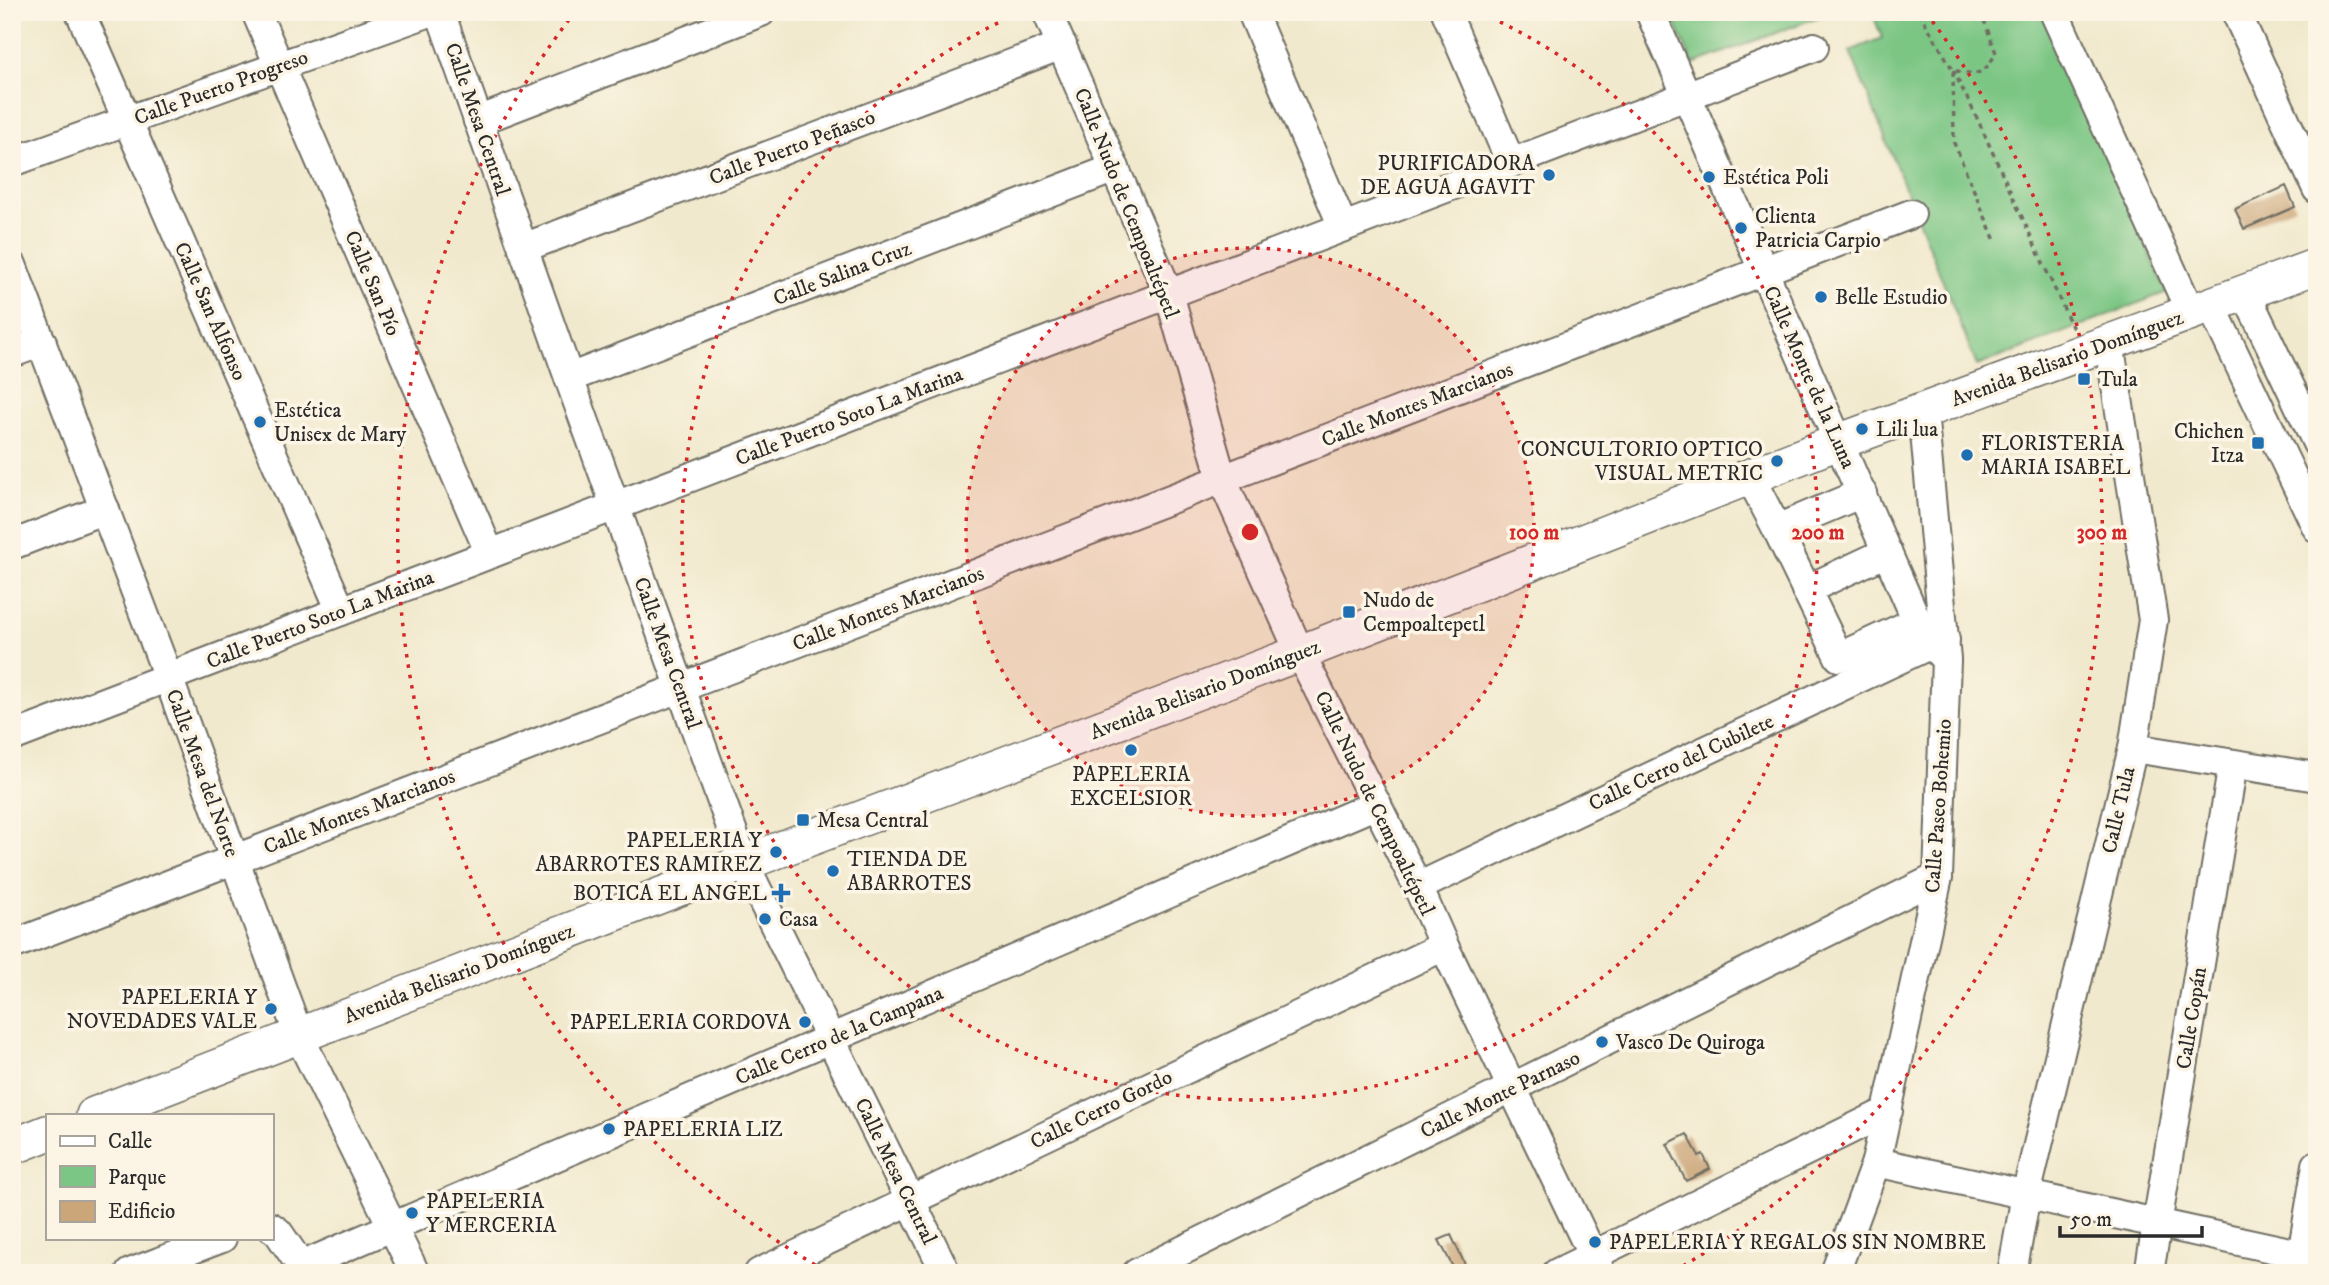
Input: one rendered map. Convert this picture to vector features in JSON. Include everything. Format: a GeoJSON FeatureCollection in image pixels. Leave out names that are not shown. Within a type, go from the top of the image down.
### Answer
{"type":"FeatureCollection","features":[{"type":"Feature","properties":{"kind":"main road","name":"Avenida Belisario Domínguez"},"geometry":{"type":"LineString","coordinates":[[97,1114],[744,863],[1300,653],[1838,442],[2317,266]]}},
{"type":"Feature","properties":{"kind":"main road"},"geometry":{"type":"LineString","coordinates":[[12,1147],[46,1133]]}},
{"type":"Feature","properties":{"kind":"street","name":"Calle San Alfonso"},"geometry":{"type":"LineString","coordinates":[[80,12],[341,611]]}},
{"type":"Feature","properties":{"kind":"street","name":"Calle San Pío"},"geometry":{"type":"LineString","coordinates":[[256,12],[490,554]]}},
{"type":"Feature","properties":{"kind":"street","name":"Calle Puerto Progreso"},"geometry":{"type":"LineString","coordinates":[[12,162],[430,12]]}},
{"type":"Feature","properties":{"kind":"street","name":"Calle Mesa Central"},"geometry":{"type":"LineString","coordinates":[[440,12],[744,863],[946,1273]]}},
{"type":"Feature","properties":{"kind":"street"},"geometry":{"type":"LineString","coordinates":[[478,121],[761,12]]}},
{"type":"Feature","properties":{"kind":"street","name":"Calle Nudo de Cempoaltépetl"},"geometry":{"type":"LineString","coordinates":[[1047,12],[1169,294],[1222,479],[1300,653],[1418,887],[1597,1264]]}},
{"type":"Feature","properties":{"kind":"street"},"geometry":{"type":"LineString","coordinates":[[1252,12],[1343,227]]}},
{"type":"Feature","properties":{"kind":"street"},"geometry":{"type":"LineString","coordinates":[[1446,12],[1511,163]]}},
{"type":"Feature","properties":{"kind":"street","name":"Calle Monte de la Luna"},"geometry":{"type":"LineString","coordinates":[[1650,12],[1887,552],[1935,641]]}},
{"type":"Feature","properties":{"kind":"street"},"geometry":{"type":"LineString","coordinates":[[2054,12],[2201,309],[2317,528]]}},
{"type":"Feature","properties":{"kind":"street"},"geometry":{"type":"LineString","coordinates":[[2236,12],[2317,189]]}},
{"type":"Feature","properties":{"kind":"street","name":"Calle Puerto Peñasco"},"geometry":{"type":"LineString","coordinates":[[523,248],[1062,45]]}},
{"type":"Feature","properties":{"kind":"street","name":"Calle Puerto Soto La Marina"},"geometry":{"type":"LineString","coordinates":[[12,737],[1814,47]]}},
{"type":"Feature","properties":{"kind":"street","name":"Calle Salina Cruz"},"geometry":{"type":"LineString","coordinates":[[569,378],[1115,168]]}},
{"type":"Feature","properties":{"kind":"street","name":"Calle Montes Marcianos"},"geometry":{"type":"LineString","coordinates":[[12,945],[1911,214]]}},
{"type":"Feature","properties":{"kind":"street","name":"Calle Mesa del Norte"},"geometry":{"type":"LineString","coordinates":[[12,265],[168,677],[299,1036],[415,1273]]}},
{"type":"Feature","properties":{"kind":"street"},"geometry":{"type":"LineString","coordinates":[[2245,292],[2317,443]]}},
{"type":"Feature","properties":{"kind":"street"},"geometry":{"type":"LineString","coordinates":[[12,353],[42,342]]}},
{"type":"Feature","properties":{"kind":"street","name":"Calle Tula"},"geometry":{"type":"LineString","coordinates":[[2012,1273],[2026,1195],[2133,748],[2153,620],[2096,347]]}},
{"type":"Feature","properties":{"kind":"street","name":"Calle Paseo Bohemio"},"geometry":{"type":"LineString","coordinates":[[1835,1273],[1876,1163],[1938,877],[1935,641],[1923,411]]}},
{"type":"Feature","properties":{"kind":"street"},"geometry":{"type":"LineString","coordinates":[[1750,477],[1839,657],[1935,641]]}},
{"type":"Feature","properties":{"kind":"street"},"geometry":{"type":"LineString","coordinates":[[1777,529],[1862,493]]}},
{"type":"Feature","properties":{"kind":"street"},"geometry":{"type":"LineString","coordinates":[[12,545],[105,509]]}},
{"type":"Feature","properties":{"kind":"street"},"geometry":{"type":"LineString","coordinates":[[1806,590],[1887,552]]}},
{"type":"Feature","properties":{"kind":"street","name":"Calle Cerro del Cubilete"},"geometry":{"type":"LineString","coordinates":[[1418,887],[1935,641]]}},
{"type":"Feature","properties":{"kind":"street"},"geometry":{"type":"LineString","coordinates":[[2133,748],[2317,778]]}},
{"type":"Feature","properties":{"kind":"street","name":"Calle Copán"},"geometry":{"type":"LineString","coordinates":[[2149,1273],[2233,764]]}},
{"type":"Feature","properties":{"kind":"street","name":"Calle Cerro de la Campana"},"geometry":{"type":"LineString","coordinates":[[303,1269],[394,1226],[1377,804]]}},
{"type":"Feature","properties":{"kind":"street","name":"Calle Monte Parnaso"},"geometry":{"type":"LineString","coordinates":[[1137,1273],[1938,877]]}},
{"type":"Feature","properties":{"kind":"street","name":"Calle Cerro Gordo"},"geometry":{"type":"LineString","coordinates":[[759,1273],[1444,946]]}},
{"type":"Feature","properties":{"kind":"street"},"geometry":{"type":"LineString","coordinates":[[1557,1273],[1597,1264],[1888,1111]]}},
{"type":"Feature","properties":{"kind":"street"},"geometry":{"type":"LineString","coordinates":[[1876,1163],[2157,1224],[2306,1262],[2317,1165]]}},
{"type":"Feature","properties":{"kind":"street"},"geometry":{"type":"LineString","coordinates":[[273,1228],[303,1269]]}},
{"type":"Feature","properties":{"kind":"street"},"geometry":{"type":"LineString","coordinates":[[130,1273],[217,1240]]}},
{"type":"Feature","properties":{"kind":"path"},"geometry":{"type":"LineString","coordinates":[[1919,12],[1953,70],[2096,347]]}},
{"type":"Feature","properties":{"kind":"path"},"geometry":{"type":"LineString","coordinates":[[1953,70],[1974,75],[1987,68],[1996,53],[1981,12]]}},
{"type":"Feature","properties":{"kind":"path"},"geometry":{"type":"LineString","coordinates":[[1953,70],[1954,143],[1996,243]]}},
{"type":"Feature","properties":{"kind":"green space"},"geometry":{"type":"Polygon","coordinates":[[[1670,12],[1831,12],[1693,64],[1670,12]]]}},
{"type":"Feature","properties":{"kind":"green space"},"geometry":{"type":"Polygon","coordinates":[[[1872,12],[2043,12],[2167,292],[1977,366],[1850,51],[1882,38],[1872,12]]]}},
{"type":"Feature","properties":{"kind":"building"},"geometry":{"type":"Polygon","coordinates":[[[2317,134],[2317,160],[2307,138],[2317,134]]]}},
{"type":"Feature","properties":{"kind":"building"},"geometry":{"type":"Polygon","coordinates":[[[2286,186],[2295,207],[2244,229],[2235,209],[2286,186]]]}},
{"type":"Feature","properties":{"kind":"building"},"geometry":{"type":"Polygon","coordinates":[[[1687,1134],[1699,1156],[1703,1154],[1710,1169],[1686,1181],[1667,1144],[1687,1134]]]}},
{"type":"Feature","properties":{"kind":"building"},"geometry":{"type":"Polygon","coordinates":[[[1451,1235],[1469,1273],[1456,1273],[1439,1240],[1451,1235]]]}},
{"type":"Feature","properties":{"kind":"place","name":"PURIFICADORA DE AGUA AGAVIT"},"geometry":{"type":"Point","coordinates":[1549,175]}},
{"type":"Feature","properties":{"kind":"place","name":"Estética Poli"},"geometry":{"type":"Point","coordinates":[1709,177]}},
{"type":"Feature","properties":{"kind":"place","name":"Clienta Patricia Carpio"},"geometry":{"type":"Point","coordinates":[1741,228]}},
{"type":"Feature","properties":{"kind":"place","name":"Belle Estudio"},"geometry":{"type":"Point","coordinates":[1821,297]}},
{"type":"Feature","properties":{"kind":"place","name":"Tula"},"geometry":{"type":"Point","coordinates":[2084,379]}},
{"type":"Feature","properties":{"kind":"place","name":"Estética Unisex de Mary"},"geometry":{"type":"Point","coordinates":[260,422]}},
{"type":"Feature","properties":{"kind":"place","name":"Lili lua"},"geometry":{"type":"Point","coordinates":[1862,429]}},
{"type":"Feature","properties":{"kind":"place","name":"Chichen Itza"},"geometry":{"type":"Point","coordinates":[2258,443]}},
{"type":"Feature","properties":{"kind":"place","name":"FLORISTERIA MARIA ISABEL"},"geometry":{"type":"Point","coordinates":[1967,455]}},
{"type":"Feature","properties":{"kind":"place","name":"CONCULTORIO OPTICO VISUAL METRIC"},"geometry":{"type":"Point","coordinates":[1777,461]}},
{"type":"Feature","properties":{"kind":"place","name":"Nudo de Cempoaltepetl"},"geometry":{"type":"Point","coordinates":[1349,612]}},
{"type":"Feature","properties":{"kind":"place","name":"PAPELERIA EXCELSIOR"},"geometry":{"type":"Point","coordinates":[1131,750]}},
{"type":"Feature","properties":{"kind":"place","name":"Mesa Central"},"geometry":{"type":"Point","coordinates":[803,820]}},
{"type":"Feature","properties":{"kind":"place","name":"PAPELERIA Y ABARROTES RAMIREZ"},"geometry":{"type":"Point","coordinates":[776,852]}},
{"type":"Feature","properties":{"kind":"place","name":"TIENDA DE ABARROTES"},"geometry":{"type":"Point","coordinates":[833,871]}},
{"type":"Feature","properties":{"kind":"place","name":"BOTICA EL ANGEL"},"geometry":{"type":"Point","coordinates":[781,893]}},
{"type":"Feature","properties":{"kind":"place","name":"Casa"},"geometry":{"type":"Point","coordinates":[765,919]}},
{"type":"Feature","properties":{"kind":"place","name":"PAPELERIA Y NOVEDADES VALE"},"geometry":{"type":"Point","coordinates":[271,1009]}},
{"type":"Feature","properties":{"kind":"place","name":"PAPELERIA CORDOVA"},"geometry":{"type":"Point","coordinates":[805,1022]}},
{"type":"Feature","properties":{"kind":"place","name":"Vasco De Quiroga"},"geometry":{"type":"Point","coordinates":[1602,1042]}},
{"type":"Feature","properties":{"kind":"place","name":"PAPELERIA LIZ"},"geometry":{"type":"Point","coordinates":[609,1129]}},
{"type":"Feature","properties":{"kind":"place","name":"PAPELERIA Y MERCERIA"},"geometry":{"type":"Point","coordinates":[412,1213]}},
{"type":"Feature","properties":{"kind":"place","name":"PAPELERIA Y REGALOS SIN NOMBRE"},"geometry":{"type":"Point","coordinates":[1595,1242]}}]}
